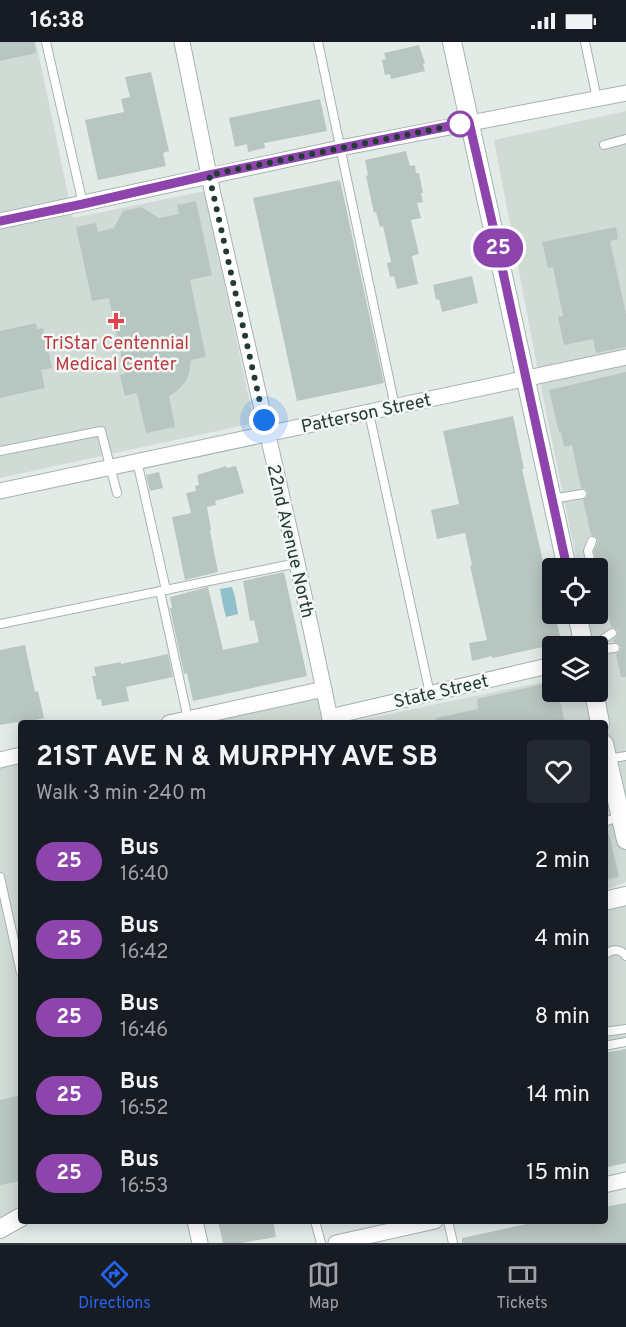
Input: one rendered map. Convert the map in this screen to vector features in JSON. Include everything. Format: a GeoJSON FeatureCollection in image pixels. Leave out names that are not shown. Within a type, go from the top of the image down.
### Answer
{"type":"FeatureCollection","features":[{"type":"Feature","properties":{"kind":"main road"},"geometry":{"type":"LineString","coordinates":[[452,42],[565,558]]}},
{"type":"Feature","properties":{"kind":"main road"},"geometry":{"type":"LineString","coordinates":[[596,702],[599,720]]}},
{"type":"Feature","properties":{"kind":"main road"},"geometry":{"type":"LineString","coordinates":[[608,773],[613,819],[626,840]]}},
{"type":"Feature","properties":{"kind":"main road"},"geometry":{"type":"LineString","coordinates":[[608,900],[626,896]]}},
{"type":"Feature","properties":{"kind":"main road"},"geometry":{"type":"LineString","coordinates":[[0,1229],[18,1219]]}},
{"type":"Feature","properties":{"kind":"street","name":"22nd Avenue North"},"geometry":{"type":"LineString","coordinates":[[182,42],[209,175],[331,720]]}},
{"type":"Feature","properties":{"kind":"street"},"geometry":{"type":"LineString","coordinates":[[0,221],[340,148],[626,93]]}},
{"type":"Feature","properties":{"kind":"street","name":"Patterson Street"},"geometry":{"type":"LineString","coordinates":[[0,491],[626,357]]}},
{"type":"Feature","properties":{"kind":"street","name":"State Street"},"geometry":{"type":"LineString","coordinates":[[331,720],[542,667]]}},
{"type":"Feature","properties":{"kind":"street"},"geometry":{"type":"LineString","coordinates":[[183,720],[216,718],[324,689]]}},
{"type":"Feature","properties":{"kind":"street"},"geometry":{"type":"LineString","coordinates":[[0,760],[18,756]]}},
{"type":"Feature","properties":{"kind":"street"},"geometry":{"type":"LineString","coordinates":[[608,1184],[626,1180]]}},
{"type":"Feature","properties":{"kind":"street"},"geometry":{"type":"LineString","coordinates":[[196,1224],[200,1243]]}},
{"type":"Feature","properties":{"kind":"street"},"geometry":{"type":"LineString","coordinates":[[336,1243],[422,1224]]}},
{"type":"Feature","properties":{"kind":"lane"},"geometry":{"type":"LineString","coordinates":[[46,42],[83,204]]}},
{"type":"Feature","properties":{"kind":"lane"},"geometry":{"type":"LineString","coordinates":[[318,42],[395,407]]}},
{"type":"Feature","properties":{"kind":"lane"},"geometry":{"type":"LineString","coordinates":[[585,42],[597,100]]}},
{"type":"Feature","properties":{"kind":"lane"},"geometry":{"type":"LineString","coordinates":[[604,145],[626,139]]}},
{"type":"Feature","properties":{"kind":"lane"},"geometry":{"type":"LineString","coordinates":[[369,412],[430,694]]}},
{"type":"Feature","properties":{"kind":"lane"},"geometry":{"type":"LineString","coordinates":[[0,451],[101,431],[117,493]]}},
{"type":"Feature","properties":{"kind":"lane"},"geometry":{"type":"LineString","coordinates":[[137,461],[188,719]]}},
{"type":"Feature","properties":{"kind":"lane"},"geometry":{"type":"LineString","coordinates":[[552,499],[582,494]]}},
{"type":"Feature","properties":{"kind":"lane"},"geometry":{"type":"LineString","coordinates":[[590,558],[588,551],[592,542]]}},
{"type":"Feature","properties":{"kind":"lane"},"geometry":{"type":"LineString","coordinates":[[0,624],[297,563]]}},
{"type":"Feature","properties":{"kind":"lane"},"geometry":{"type":"LineString","coordinates":[[608,636],[612,633]]}},
{"type":"Feature","properties":{"kind":"lane"},"geometry":{"type":"LineString","coordinates":[[608,649],[615,648]]}},
{"type":"Feature","properties":{"kind":"lane"},"geometry":{"type":"LineString","coordinates":[[608,754],[626,756]]}},
{"type":"Feature","properties":{"kind":"lane"},"geometry":{"type":"LineString","coordinates":[[0,877],[18,959]]}},
{"type":"Feature","properties":{"kind":"lane"},"geometry":{"type":"LineString","coordinates":[[608,952],[621,951],[626,956]]}},
{"type":"Feature","properties":{"kind":"lane"},"geometry":{"type":"LineString","coordinates":[[608,1031],[626,1029]]}},
{"type":"Feature","properties":{"kind":"lane"},"geometry":{"type":"LineString","coordinates":[[608,1046],[626,1042]]}},
{"type":"Feature","properties":{"kind":"lane"},"geometry":{"type":"LineString","coordinates":[[316,1224],[321,1243]]}},
{"type":"Feature","properties":{"kind":"lane"},"geometry":{"type":"LineString","coordinates":[[449,1224],[453,1243]]}},
{"type":"Feature","properties":{"kind":"shaded area","name":"TriStar Centennial Medical Center"},"geometry":{"type":"Polygon","coordinates":[[[0,42],[36,42],[73,218],[205,191],[254,423],[0,478],[0,42]]]}},
{"type":"Feature","properties":{"kind":"shaded area"},"geometry":{"type":"Polygon","coordinates":[[[626,111],[626,882],[608,889],[608,720],[361,720],[542,682],[542,702],[608,702],[608,636],[592,636],[590,624],[608,624],[608,558],[576,558],[494,140],[626,111]]]}},
{"type":"Feature","properties":{"kind":"shaded area"},"geometry":{"type":"Polygon","coordinates":[[[324,689],[330,720],[183,720],[324,689]]]}},
{"type":"Feature","properties":{"kind":"shaded area"},"geometry":{"type":"Polygon","coordinates":[[[18,756],[18,1219],[0,1229],[0,760],[18,756]]]}},
{"type":"Feature","properties":{"kind":"shaded area"},"geometry":{"type":"Polygon","coordinates":[[[626,896],[626,1042],[608,1045],[608,900],[626,896]]]}},
{"type":"Feature","properties":{"kind":"water"},"geometry":{"type":"Polygon","coordinates":[[[232,587],[238,614],[226,617],[220,589],[232,587]]]}},
{"type":"Feature","properties":{"kind":"building"},"geometry":{"type":"Polygon","coordinates":[[[0,42],[34,42],[36,53],[0,61],[0,42]]]}},
{"type":"Feature","properties":{"kind":"building"},"geometry":{"type":"Polygon","coordinates":[[[419,45],[425,71],[391,79],[390,74],[385,75],[382,60],[386,59],[384,53],[419,45]]]}},
{"type":"Feature","properties":{"kind":"building"},"geometry":{"type":"Polygon","coordinates":[[[151,72],[169,151],[163,153],[166,166],[98,180],[85,120],[124,112],[121,99],[130,97],[125,77],[151,72]]]}},
{"type":"Feature","properties":{"kind":"building"},"geometry":{"type":"Polygon","coordinates":[[[320,99],[327,131],[264,143],[265,148],[248,152],[247,144],[235,147],[229,118],[320,99]]]}},
{"type":"Feature","properties":{"kind":"building"},"geometry":{"type":"Polygon","coordinates":[[[406,151],[410,166],[415,165],[416,173],[419,173],[423,193],[421,193],[423,202],[417,203],[421,218],[411,220],[419,254],[412,256],[418,284],[397,289],[394,276],[390,277],[387,263],[391,262],[383,226],[380,227],[376,212],[374,213],[365,160],[406,151]]]}},
{"type":"Feature","properties":{"kind":"building"},"geometry":{"type":"Polygon","coordinates":[[[340,180],[384,383],[297,401],[253,198],[340,180]]]}},
{"type":"Feature","properties":{"kind":"building"},"geometry":{"type":"Polygon","coordinates":[[[196,201],[212,275],[190,280],[206,357],[191,360],[186,381],[169,396],[175,427],[146,433],[137,393],[125,396],[120,375],[125,374],[109,298],[92,301],[76,227],[96,223],[98,232],[114,228],[123,211],[141,207],[159,218],[179,214],[177,205],[196,201]]]}},
{"type":"Feature","properties":{"kind":"building"},"geometry":{"type":"Polygon","coordinates":[[[616,227],[618,239],[610,241],[626,314],[626,347],[596,353],[593,339],[564,345],[558,317],[563,316],[553,267],[548,268],[542,242],[616,227]]]}},
{"type":"Feature","properties":{"kind":"building"},"geometry":{"type":"Polygon","coordinates":[[[472,276],[478,303],[442,312],[439,299],[436,300],[433,285],[472,276]]]}},
{"type":"Feature","properties":{"kind":"building"},"geometry":{"type":"Polygon","coordinates":[[[36,323],[37,329],[43,328],[52,368],[41,370],[45,388],[0,398],[0,331],[36,323]]]}},
{"type":"Feature","properties":{"kind":"building"},"geometry":{"type":"Polygon","coordinates":[[[626,372],[626,677],[621,677],[616,654],[621,647],[613,640],[618,632],[611,627],[608,614],[608,558],[596,558],[594,551],[598,540],[591,535],[583,500],[587,497],[588,492],[581,488],[572,445],[564,447],[549,390],[626,372]]]}},
{"type":"Feature","properties":{"kind":"building"},"geometry":{"type":"Polygon","coordinates":[[[513,416],[524,469],[522,469],[542,558],[542,624],[557,624],[560,636],[542,636],[542,647],[472,661],[469,643],[487,640],[465,533],[437,539],[431,510],[459,504],[443,431],[513,416]]]}},
{"type":"Feature","properties":{"kind":"building"},"geometry":{"type":"Polygon","coordinates":[[[226,466],[226,468],[236,466],[244,493],[215,501],[216,505],[207,507],[218,572],[185,580],[172,517],[191,513],[186,493],[196,491],[195,486],[199,485],[197,475],[226,466]]]}},
{"type":"Feature","properties":{"kind":"building"},"geometry":{"type":"Polygon","coordinates":[[[159,472],[163,488],[150,491],[146,475],[159,472]]]}},
{"type":"Feature","properties":{"kind":"building"},"geometry":{"type":"Polygon","coordinates":[[[284,572],[307,676],[193,701],[187,673],[184,674],[170,608],[172,608],[170,597],[208,587],[223,650],[259,642],[254,620],[250,621],[243,581],[284,572]]]}},
{"type":"Feature","properties":{"kind":"building"},"geometry":{"type":"Polygon","coordinates":[[[25,645],[35,692],[38,691],[44,718],[18,720],[18,724],[17,722],[0,725],[0,650],[25,645]]]}},
{"type":"Feature","properties":{"kind":"building"},"geometry":{"type":"Polygon","coordinates":[[[168,654],[173,677],[126,687],[129,701],[102,706],[101,699],[97,700],[92,676],[96,676],[94,667],[168,654]]]}},
{"type":"Feature","properties":{"kind":"building"},"geometry":{"type":"Polygon","coordinates":[[[542,684],[542,702],[560,702],[564,720],[436,720],[436,718],[478,709],[477,699],[542,684]]]}},
{"type":"Feature","properties":{"kind":"building"},"geometry":{"type":"Polygon","coordinates":[[[608,834],[609,834],[619,877],[608,879],[608,834]]]}},
{"type":"Feature","properties":{"kind":"building"},"geometry":{"type":"Polygon","coordinates":[[[626,1049],[626,1163],[608,1167],[608,1052],[626,1049]]]}},
{"type":"Feature","properties":{"kind":"building"},"geometry":{"type":"Polygon","coordinates":[[[18,1096],[18,1182],[0,1185],[0,1100],[18,1096]]]}},
{"type":"Feature","properties":{"kind":"building"},"geometry":{"type":"Polygon","coordinates":[[[626,1203],[626,1243],[462,1243],[462,1238],[527,1224],[608,1224],[608,1206],[626,1203]]]}},
{"type":"Feature","properties":{"kind":"building"},"geometry":{"type":"Polygon","coordinates":[[[219,1224],[274,1224],[276,1237],[241,1243],[223,1243],[219,1224]]]}},
{"type":"Feature","properties":{"kind":"bus line","name":"25"},"geometry":{"type":"LineString","coordinates":[[0,221],[209,175],[469,122],[565,558]]}},
{"type":"Feature","properties":{"kind":"place","name":"TriStar Centennial Medical Center"},"geometry":{"type":"Point","coordinates":[116,321]}},
{"type":"Feature","properties":{"kind":"route"},"geometry":{"type":"LineString","coordinates":[[264,420],[209,175],[460,124]]}}]}
